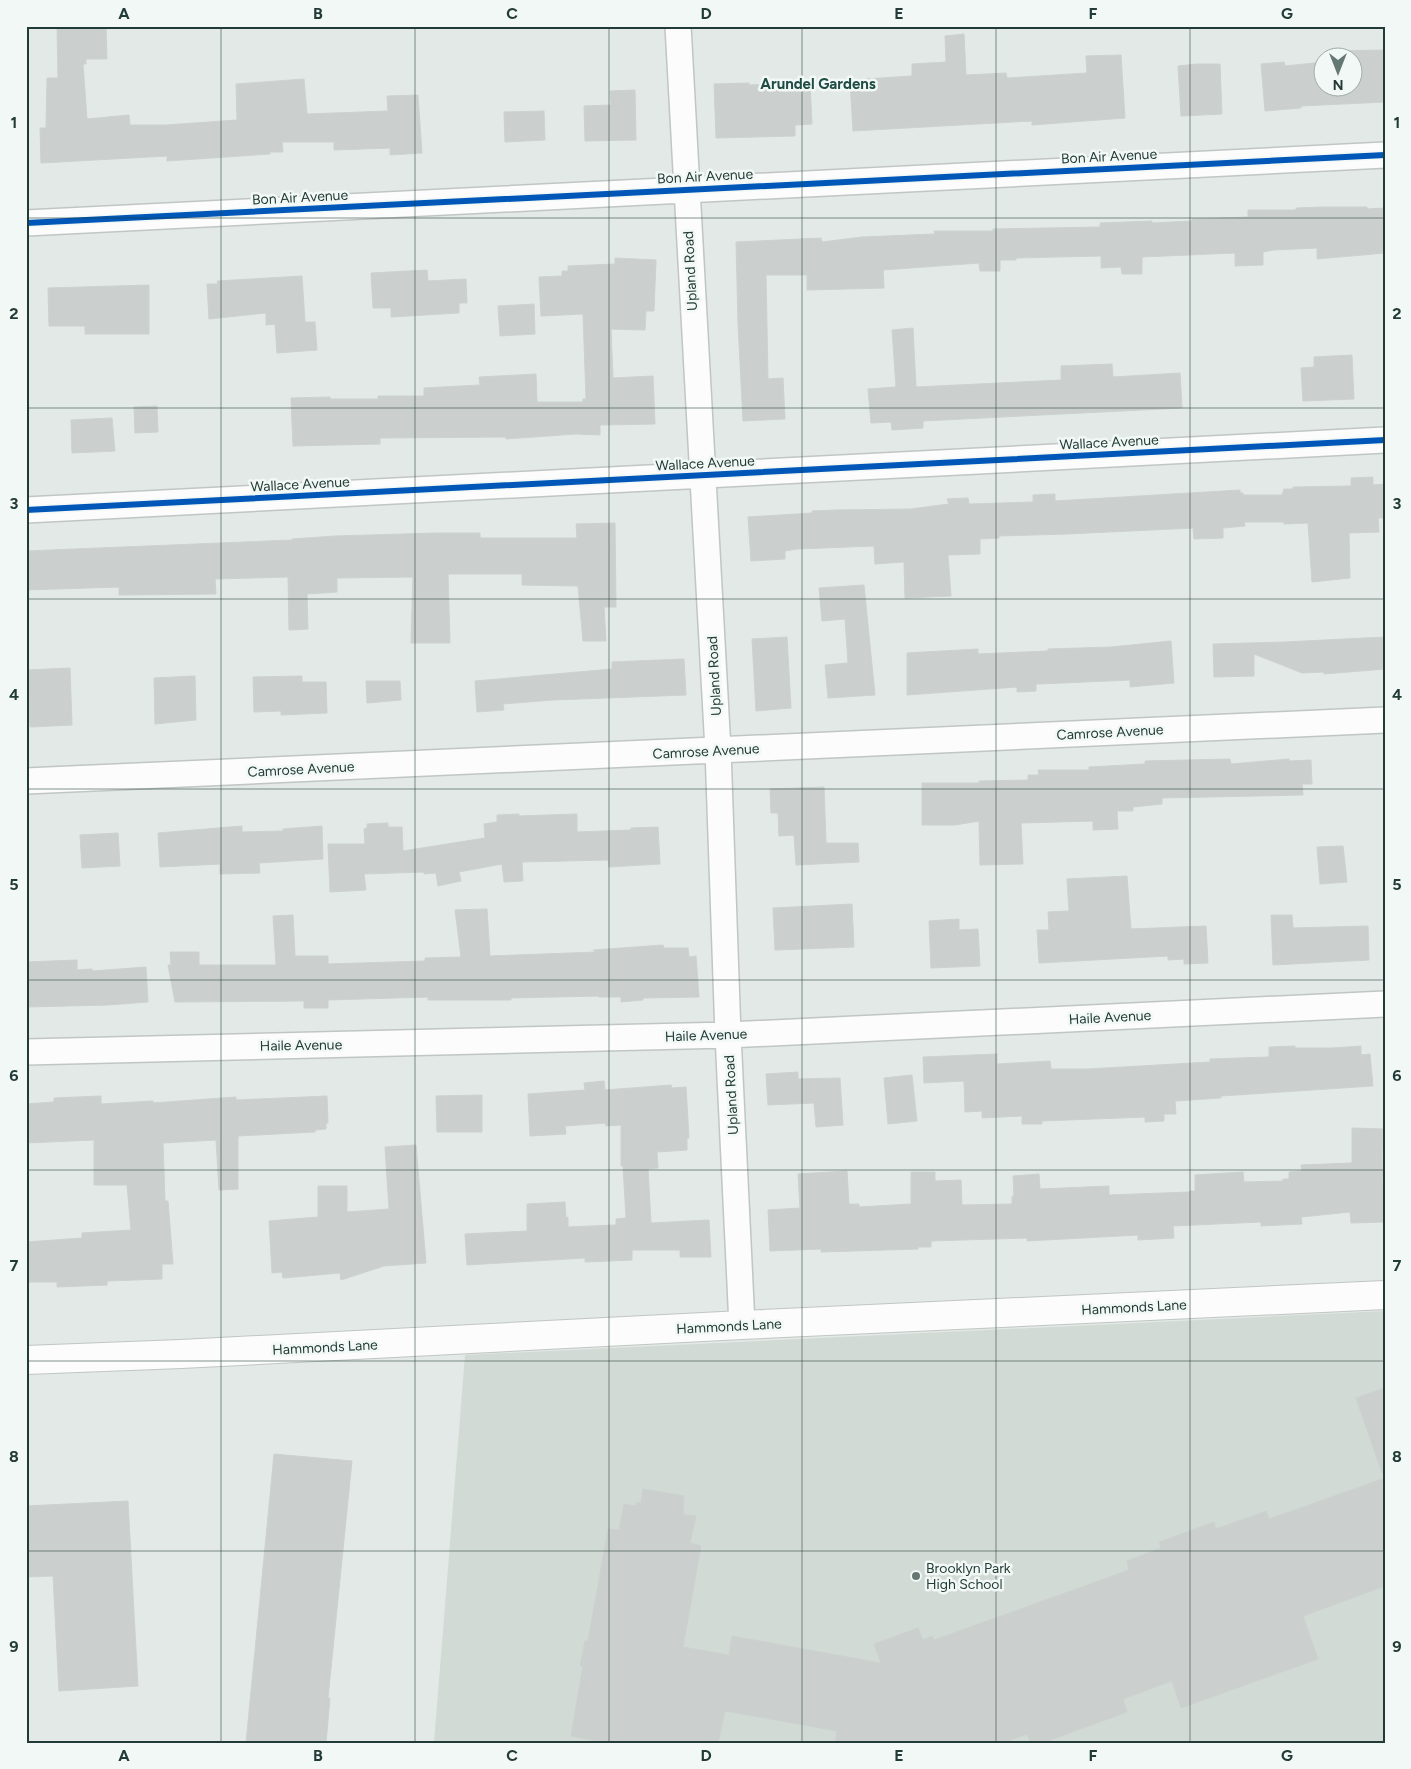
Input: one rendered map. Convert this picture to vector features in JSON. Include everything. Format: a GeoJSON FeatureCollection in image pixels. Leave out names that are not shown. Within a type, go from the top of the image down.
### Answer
{"type":"FeatureCollection","features":[{"type":"Feature","properties":{"kind":"street","name":"Upland Road"},"geometry":{"type":"LineString","coordinates":[[678,26],[718,750],[728,1035],[742,1325]]}},
{"type":"Feature","properties":{"kind":"street","name":"Bon Air Avenue"},"geometry":{"type":"LineString","coordinates":[[26,223],[1385,155]]}},
{"type":"Feature","properties":{"kind":"street","name":"Wallace Avenue"},"geometry":{"type":"LineString","coordinates":[[26,510],[1385,440]]}},
{"type":"Feature","properties":{"kind":"street","name":"Camrose Avenue"},"geometry":{"type":"LineString","coordinates":[[26,781],[1385,720]]}},
{"type":"Feature","properties":{"kind":"street","name":"Haile Avenue"},"geometry":{"type":"LineString","coordinates":[[26,1052],[728,1035],[1385,1004]]}},
{"type":"Feature","properties":{"kind":"street","name":"Hammonds Lane"},"geometry":{"type":"LineString","coordinates":[[26,1360],[1385,1295]]}},
{"type":"Feature","properties":{"kind":"street","name":"Hammonds Lane"},"geometry":{"type":"LineString","coordinates":[[26,1366],[74,1358]]}},
{"type":"Feature","properties":{"kind":"shaded area","name":"Brooklyn Park High School"},"geometry":{"type":"Polygon","coordinates":[[[1385,1311],[1385,1743],[434,1743],[465,1355],[1385,1311]]]}},
{"type":"Feature","properties":{"kind":"building"},"geometry":{"type":"Polygon","coordinates":[[[57,26],[106,26],[107,59],[86,59],[86,64],[83,64],[87,119],[129,115],[130,125],[166,125],[237,120],[236,84],[304,79],[307,114],[388,111],[387,96],[418,95],[422,153],[390,155],[390,148],[334,150],[334,142],[282,142],[283,152],[270,152],[270,154],[167,161],[167,156],[41,163],[40,128],[46,128],[47,78],[58,78],[57,26]]]}},
{"type":"Feature","properties":{"kind":"building"},"geometry":{"type":"Polygon","coordinates":[[[964,34],[966,75],[1006,73],[1007,78],[1087,73],[1086,56],[1121,55],[1125,118],[1032,125],[1032,121],[853,131],[850,80],[912,76],[912,64],[946,62],[945,36],[964,34]]]}},
{"type":"Feature","properties":{"kind":"building"},"geometry":{"type":"Polygon","coordinates":[[[1364,50],[1385,50],[1385,102],[1301,106],[1301,108],[1265,111],[1261,64],[1284,62],[1285,66],[1314,63],[1314,98],[1364,98],[1364,50]]]}},
{"type":"Feature","properties":{"kind":"building"},"geometry":{"type":"Polygon","coordinates":[[[1220,64],[1222,114],[1181,116],[1178,66],[1220,64]]]}},
{"type":"Feature","properties":{"kind":"building"},"geometry":{"type":"Polygon","coordinates":[[[810,82],[812,124],[795,125],[795,136],[716,138],[714,84],[749,83],[749,85],[810,82]]]}},
{"type":"Feature","properties":{"kind":"building"},"geometry":{"type":"Polygon","coordinates":[[[635,90],[636,140],[585,141],[584,106],[611,105],[610,91],[635,90]]]}},
{"type":"Feature","properties":{"kind":"building"},"geometry":{"type":"Polygon","coordinates":[[[544,111],[545,140],[505,142],[504,112],[544,111]]]}},
{"type":"Feature","properties":{"kind":"building"},"geometry":{"type":"Polygon","coordinates":[[[1296,208],[1385,208],[1385,253],[1317,259],[1317,248],[1274,250],[1263,252],[1263,265],[1235,266],[1235,253],[1142,257],[1142,274],[1122,274],[1121,267],[1101,268],[1101,256],[1016,258],[1016,260],[1000,260],[1000,271],[980,271],[979,263],[883,270],[884,288],[807,290],[807,275],[766,275],[768,379],[783,378],[785,419],[743,421],[736,242],[821,238],[822,242],[862,237],[935,234],[934,231],[1100,227],[1100,223],[1152,221],[1152,223],[1248,217],[1248,210],[1296,210],[1296,208]]]}},
{"type":"Feature","properties":{"kind":"building"},"geometry":{"type":"Polygon","coordinates":[[[615,258],[656,260],[654,311],[646,311],[645,330],[611,329],[613,378],[653,376],[655,424],[600,425],[600,435],[576,434],[506,439],[506,437],[380,438],[380,444],[293,446],[291,398],[378,399],[378,396],[424,396],[424,388],[480,385],[479,377],[536,374],[537,402],[583,402],[583,399],[586,399],[583,314],[541,316],[539,277],[562,276],[562,271],[568,271],[568,266],[615,264],[615,258]]]}},
{"type":"Feature","properties":{"kind":"building"},"geometry":{"type":"Polygon","coordinates":[[[427,270],[428,281],[466,279],[467,303],[459,303],[459,313],[391,317],[391,308],[373,308],[371,273],[427,270]]]}},
{"type":"Feature","properties":{"kind":"building"},"geometry":{"type":"Polygon","coordinates":[[[302,276],[305,322],[315,322],[317,350],[277,353],[275,324],[266,325],[266,313],[209,319],[207,284],[218,284],[217,281],[302,276]]]}},
{"type":"Feature","properties":{"kind":"building"},"geometry":{"type":"Polygon","coordinates":[[[149,285],[149,334],[85,334],[85,326],[49,326],[48,288],[149,285]]]}},
{"type":"Feature","properties":{"kind":"building"},"geometry":{"type":"Polygon","coordinates":[[[534,304],[535,334],[500,336],[498,306],[534,304]]]}},
{"type":"Feature","properties":{"kind":"building"},"geometry":{"type":"Polygon","coordinates":[[[913,328],[916,387],[1061,380],[1061,366],[1112,364],[1113,377],[1180,373],[1182,408],[923,421],[923,428],[892,430],[891,422],[871,423],[868,389],[896,387],[892,330],[913,328]]]}},
{"type":"Feature","properties":{"kind":"building"},"geometry":{"type":"Polygon","coordinates":[[[1352,355],[1354,399],[1303,401],[1301,368],[1314,367],[1314,357],[1352,355]]]}},
{"type":"Feature","properties":{"kind":"building"},"geometry":{"type":"Polygon","coordinates":[[[157,406],[158,432],[135,433],[134,407],[157,406]]]}},
{"type":"Feature","properties":{"kind":"building"},"geometry":{"type":"Polygon","coordinates":[[[112,418],[115,451],[72,453],[71,420],[112,418]]]}},
{"type":"Feature","properties":{"kind":"building"},"geometry":{"type":"Polygon","coordinates":[[[1373,477],[1373,485],[1385,484],[1385,518],[1378,518],[1379,532],[1349,533],[1350,578],[1312,582],[1308,523],[1284,524],[1284,522],[1244,522],[1245,526],[1223,528],[1223,538],[1194,539],[1193,528],[999,536],[999,538],[980,539],[980,554],[948,555],[951,596],[905,598],[904,562],[875,564],[874,546],[797,549],[785,551],[785,559],[751,561],[748,517],[812,513],[812,511],[911,509],[949,504],[947,499],[968,498],[969,504],[1033,502],[1033,495],[1055,494],[1055,501],[1240,490],[1240,493],[1243,493],[1243,495],[1282,495],[1284,489],[1293,489],[1293,487],[1351,486],[1351,478],[1373,477]]]}},
{"type":"Feature","properties":{"kind":"building"},"geometry":{"type":"Polygon","coordinates":[[[615,523],[616,607],[604,607],[606,641],[583,641],[578,586],[522,585],[522,574],[448,574],[450,643],[411,643],[413,577],[337,578],[337,592],[307,594],[308,629],[289,630],[288,577],[215,579],[216,594],[119,595],[119,587],[26,590],[26,551],[436,533],[480,533],[480,538],[577,538],[576,524],[615,523]]]}},
{"type":"Feature","properties":{"kind":"building"},"geometry":{"type":"Polygon","coordinates":[[[864,585],[875,695],[828,698],[825,665],[848,663],[845,619],[822,621],[819,588],[864,585]]]}},
{"type":"Feature","properties":{"kind":"building"},"geometry":{"type":"Polygon","coordinates":[[[787,637],[791,708],[756,711],[752,639],[787,637]]]}},
{"type":"Feature","properties":{"kind":"building"},"geometry":{"type":"Polygon","coordinates":[[[1385,637],[1385,669],[1324,674],[1324,672],[1302,673],[1254,654],[1254,676],[1214,677],[1213,644],[1385,637]]]}},
{"type":"Feature","properties":{"kind":"building"},"geometry":{"type":"Polygon","coordinates":[[[1171,641],[1174,683],[1130,687],[1130,680],[1036,684],[1036,691],[1017,692],[1017,687],[907,695],[907,653],[978,649],[978,654],[1048,651],[1048,649],[1111,647],[1171,641]]]}},
{"type":"Feature","properties":{"kind":"building"},"geometry":{"type":"Polygon","coordinates":[[[684,659],[686,695],[553,700],[503,704],[504,710],[477,712],[475,681],[612,669],[612,662],[684,659]]]}},
{"type":"Feature","properties":{"kind":"building"},"geometry":{"type":"Polygon","coordinates":[[[70,668],[72,725],[30,727],[28,670],[70,668]]]}},
{"type":"Feature","properties":{"kind":"building"},"geometry":{"type":"Polygon","coordinates":[[[195,676],[196,720],[155,724],[154,678],[195,676]]]}},
{"type":"Feature","properties":{"kind":"building"},"geometry":{"type":"Polygon","coordinates":[[[302,676],[302,682],[326,682],[327,713],[281,715],[281,711],[254,712],[253,677],[302,676]]]}},
{"type":"Feature","properties":{"kind":"building"},"geometry":{"type":"Polygon","coordinates":[[[366,681],[400,681],[401,700],[367,703],[366,681]]]}},
{"type":"Feature","properties":{"kind":"building"},"geometry":{"type":"Polygon","coordinates":[[[1230,759],[1231,764],[1289,759],[1289,761],[1311,760],[1312,784],[1302,784],[1303,795],[1162,798],[1162,804],[1133,807],[1133,811],[1117,811],[1118,829],[1093,830],[1093,821],[1021,823],[1023,864],[980,865],[979,821],[955,825],[922,825],[922,783],[979,783],[979,781],[1028,780],[1028,775],[1039,775],[1038,770],[1089,770],[1089,767],[1145,764],[1145,761],[1230,759]]]}},
{"type":"Feature","properties":{"kind":"building"},"geometry":{"type":"Polygon","coordinates":[[[824,787],[826,843],[858,843],[859,862],[796,865],[794,835],[779,836],[778,813],[771,813],[770,789],[824,787]]]}},
{"type":"Feature","properties":{"kind":"building"},"geometry":{"type":"Polygon","coordinates":[[[519,814],[519,816],[577,814],[577,832],[658,827],[660,864],[609,867],[608,860],[522,862],[523,881],[504,882],[502,864],[459,872],[461,881],[438,886],[436,873],[364,874],[366,890],[330,892],[328,844],[365,844],[364,829],[367,828],[367,824],[388,823],[388,827],[402,827],[403,851],[485,838],[484,824],[497,822],[497,815],[519,814]]]}},
{"type":"Feature","properties":{"kind":"building"},"geometry":{"type":"Polygon","coordinates":[[[242,826],[242,832],[283,831],[283,829],[322,826],[323,859],[259,863],[260,873],[220,874],[220,864],[160,867],[158,833],[242,826]]]}},
{"type":"Feature","properties":{"kind":"building"},"geometry":{"type":"Polygon","coordinates":[[[118,833],[120,866],[82,868],[80,835],[118,833]]]}},
{"type":"Feature","properties":{"kind":"building"},"geometry":{"type":"Polygon","coordinates":[[[1343,846],[1347,882],[1320,884],[1317,847],[1343,846]]]}},
{"type":"Feature","properties":{"kind":"building"},"geometry":{"type":"Polygon","coordinates":[[[1127,876],[1131,929],[1206,926],[1208,963],[1184,964],[1184,959],[1168,960],[1168,956],[1039,963],[1037,930],[1049,930],[1048,912],[1069,911],[1067,879],[1127,876]]]}},
{"type":"Feature","properties":{"kind":"building"},"geometry":{"type":"Polygon","coordinates":[[[852,904],[854,947],[775,950],[773,908],[852,904]]]}},
{"type":"Feature","properties":{"kind":"building"},"geometry":{"type":"Polygon","coordinates":[[[487,909],[490,956],[596,952],[593,950],[663,945],[664,948],[688,948],[689,957],[696,956],[699,997],[643,998],[643,1000],[621,1002],[621,997],[599,996],[511,998],[511,1000],[428,1000],[428,997],[328,1000],[328,1008],[304,1008],[304,1001],[175,1002],[168,965],[171,965],[170,952],[199,952],[199,965],[276,965],[273,916],[293,915],[295,956],[328,956],[328,964],[425,961],[425,958],[461,957],[455,910],[487,909]]]}},
{"type":"Feature","properties":{"kind":"building"},"geometry":{"type":"Polygon","coordinates":[[[1271,915],[1292,915],[1293,928],[1368,926],[1369,960],[1273,965],[1271,915]]]}},
{"type":"Feature","properties":{"kind":"building"},"geometry":{"type":"Polygon","coordinates":[[[959,919],[959,930],[978,929],[980,966],[931,968],[929,921],[959,919]]]}},
{"type":"Feature","properties":{"kind":"building"},"geometry":{"type":"Polygon","coordinates":[[[77,960],[77,970],[92,969],[93,971],[146,967],[148,1002],[26,1007],[26,962],[77,960]]]}},
{"type":"Feature","properties":{"kind":"building"},"geometry":{"type":"Polygon","coordinates":[[[1295,1046],[1295,1048],[1332,1048],[1361,1046],[1361,1055],[1370,1054],[1373,1086],[1221,1096],[1221,1098],[1175,1101],[1176,1114],[1164,1114],[1164,1121],[1145,1122],[1145,1117],[1042,1121],[1042,1124],[1022,1124],[1022,1116],[982,1118],[982,1111],[965,1112],[964,1081],[924,1083],[923,1057],[997,1054],[997,1064],[1050,1061],[1051,1069],[1088,1069],[1210,1062],[1210,1059],[1269,1057],[1269,1047],[1295,1046]]]}},
{"type":"Feature","properties":{"kind":"building"},"geometry":{"type":"Polygon","coordinates":[[[798,1072],[798,1079],[840,1078],[843,1125],[816,1127],[814,1103],[768,1105],[766,1074],[798,1072]]]}},
{"type":"Feature","properties":{"kind":"building"},"geometry":{"type":"Polygon","coordinates":[[[912,1075],[917,1121],[888,1124],[884,1078],[912,1075]]]}},
{"type":"Feature","properties":{"kind":"building"},"geometry":{"type":"Polygon","coordinates":[[[604,1081],[605,1090],[671,1085],[672,1088],[686,1087],[689,1138],[687,1138],[687,1150],[657,1152],[658,1168],[648,1169],[651,1223],[709,1220],[711,1257],[680,1257],[680,1250],[632,1250],[632,1260],[585,1262],[585,1258],[467,1265],[465,1234],[527,1231],[527,1204],[565,1202],[568,1227],[616,1225],[616,1219],[626,1218],[623,1166],[621,1166],[621,1125],[606,1126],[605,1123],[565,1126],[566,1134],[530,1136],[528,1094],[585,1090],[584,1083],[604,1081]]]}},
{"type":"Feature","properties":{"kind":"building"},"geometry":{"type":"Polygon","coordinates":[[[482,1095],[482,1132],[437,1132],[436,1096],[482,1095]]]}},
{"type":"Feature","properties":{"kind":"building"},"geometry":{"type":"Polygon","coordinates":[[[101,1096],[101,1104],[153,1101],[153,1103],[236,1097],[236,1100],[327,1096],[328,1123],[326,1123],[326,1129],[315,1130],[315,1132],[238,1136],[238,1189],[219,1190],[216,1140],[163,1143],[165,1201],[168,1201],[173,1264],[162,1264],[162,1279],[107,1281],[107,1285],[57,1287],[57,1282],[26,1282],[26,1242],[82,1238],[82,1233],[131,1230],[127,1185],[94,1185],[94,1140],[26,1143],[26,1104],[54,1102],[54,1098],[101,1096]]]}},
{"type":"Feature","properties":{"kind":"building"},"geometry":{"type":"Polygon","coordinates":[[[1352,1128],[1383,1129],[1384,1222],[1351,1223],[1350,1212],[1301,1217],[1302,1224],[1261,1226],[1261,1222],[1173,1226],[1174,1238],[1138,1240],[1138,1235],[1027,1241],[1027,1238],[931,1241],[931,1247],[918,1247],[918,1249],[821,1252],[821,1249],[770,1251],[768,1210],[800,1208],[798,1174],[847,1171],[849,1204],[859,1204],[859,1207],[911,1204],[911,1172],[935,1172],[935,1181],[961,1180],[962,1205],[1012,1204],[1012,1196],[1014,1196],[1013,1176],[1039,1174],[1040,1189],[1109,1186],[1109,1195],[1190,1192],[1195,1191],[1195,1175],[1243,1172],[1244,1182],[1283,1181],[1283,1179],[1289,1179],[1289,1172],[1302,1171],[1301,1165],[1352,1163],[1352,1128]]]}},
{"type":"Feature","properties":{"kind":"building"},"geometry":{"type":"Polygon","coordinates":[[[416,1145],[426,1263],[384,1266],[341,1280],[340,1273],[283,1278],[282,1272],[272,1273],[269,1221],[318,1217],[318,1186],[347,1186],[347,1212],[389,1209],[385,1147],[416,1145]]]}},
{"type":"Feature","properties":{"kind":"building"},"geometry":{"type":"Polygon","coordinates":[[[1385,1388],[1385,1472],[1382,1473],[1356,1398],[1385,1388]]]}},
{"type":"Feature","properties":{"kind":"building"},"geometry":{"type":"Polygon","coordinates":[[[274,1454],[352,1461],[328,1698],[330,1698],[326,1743],[246,1743],[274,1454]]]}},
{"type":"Feature","properties":{"kind":"building"},"geometry":{"type":"Polygon","coordinates":[[[1385,1478],[1385,1586],[1303,1616],[1318,1659],[1181,1708],[1172,1681],[1123,1699],[1127,1712],[1042,1743],[1031,1743],[1027,1734],[1003,1743],[835,1743],[837,1731],[725,1711],[718,1743],[608,1743],[571,1736],[583,1666],[580,1666],[585,1641],[588,1641],[608,1529],[619,1530],[624,1504],[636,1506],[637,1502],[641,1503],[643,1489],[684,1496],[683,1515],[696,1516],[690,1543],[701,1546],[683,1647],[729,1655],[732,1636],[881,1663],[874,1644],[918,1628],[923,1640],[932,1636],[934,1640],[1129,1570],[1127,1561],[1161,1548],[1159,1542],[1214,1522],[1216,1529],[1266,1511],[1269,1519],[1385,1478]]]}},
{"type":"Feature","properties":{"kind":"building"},"geometry":{"type":"Polygon","coordinates":[[[128,1501],[138,1686],[59,1691],[53,1576],[26,1577],[26,1506],[128,1501]]]}},
{"type":"Feature","properties":{"kind":"cycle path"},"geometry":{"type":"LineString","coordinates":[[26,223],[1385,155]]}},
{"type":"Feature","properties":{"kind":"cycle path"},"geometry":{"type":"LineString","coordinates":[[26,510],[1385,440]]}},
{"type":"Feature","properties":{"kind":"place","name":"Brooklyn Park High School"},"geometry":{"type":"Point","coordinates":[916,1576]}},
{"type":"Feature","properties":{"kind":"district","name":"Arundel Gardens"},"geometry":{"type":"Point","coordinates":[818,84]}}]}
